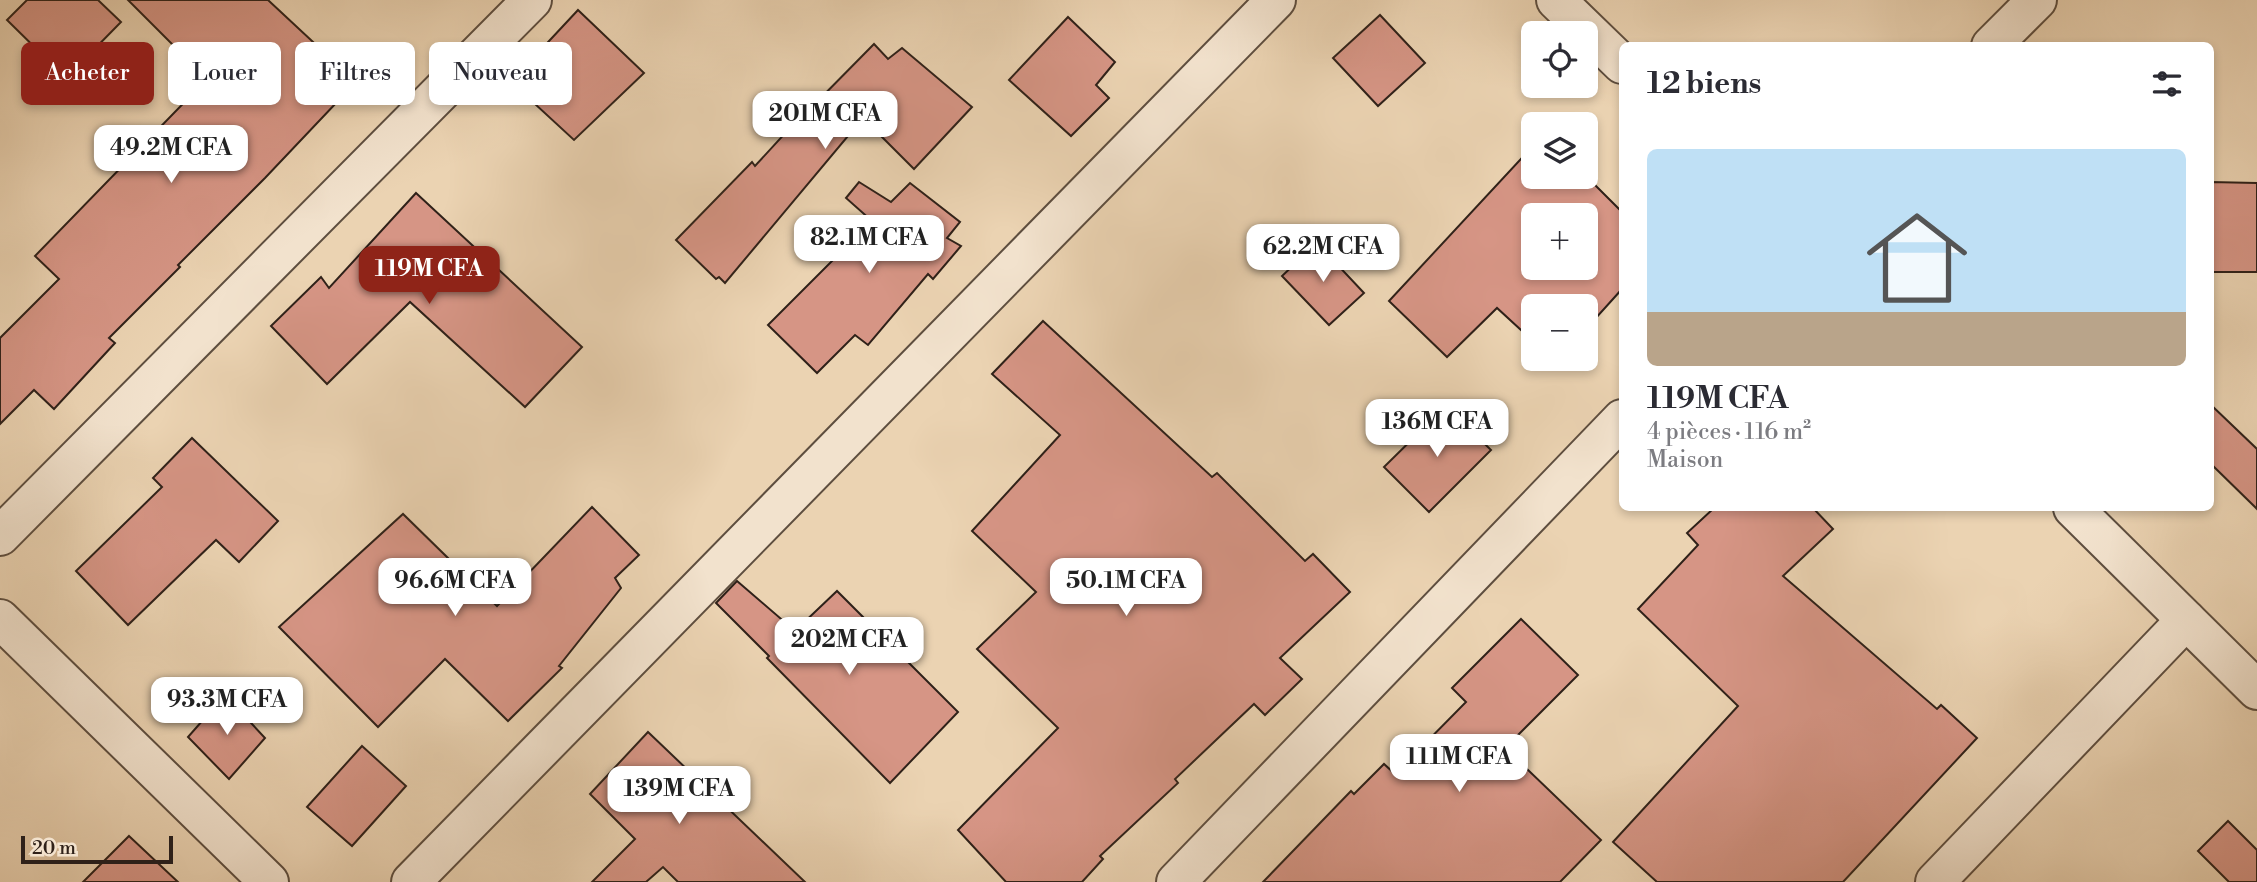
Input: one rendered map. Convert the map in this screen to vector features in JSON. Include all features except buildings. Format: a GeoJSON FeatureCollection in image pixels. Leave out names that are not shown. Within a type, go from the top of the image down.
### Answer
{"type":"FeatureCollection","features":[{"type":"Feature","properties":{"kind":"street"},"geometry":{"type":"LineString","coordinates":[[0,536],[532,0]]}},
{"type":"Feature","properties":{"kind":"street"},"geometry":{"type":"LineString","coordinates":[[411,882],[1276,0]]}},
{"type":"Feature","properties":{"kind":"street"},"geometry":{"type":"LineString","coordinates":[[1556,0],[1619,61]]}},
{"type":"Feature","properties":{"kind":"street"},"geometry":{"type":"LineString","coordinates":[[1995,42],[2037,0]]}},
{"type":"Feature","properties":{"kind":"street"},"geometry":{"type":"LineString","coordinates":[[1176,882],[1619,422]]}},
{"type":"Feature","properties":{"kind":"street"},"geometry":{"type":"LineString","coordinates":[[2076,511],[2257,690]]}},
{"type":"Feature","properties":{"kind":"street"},"geometry":{"type":"LineString","coordinates":[[0,619],[270,882]]}},
{"type":"Feature","properties":{"kind":"street"},"geometry":{"type":"LineString","coordinates":[[1935,882],[2186,620]]}}]}
